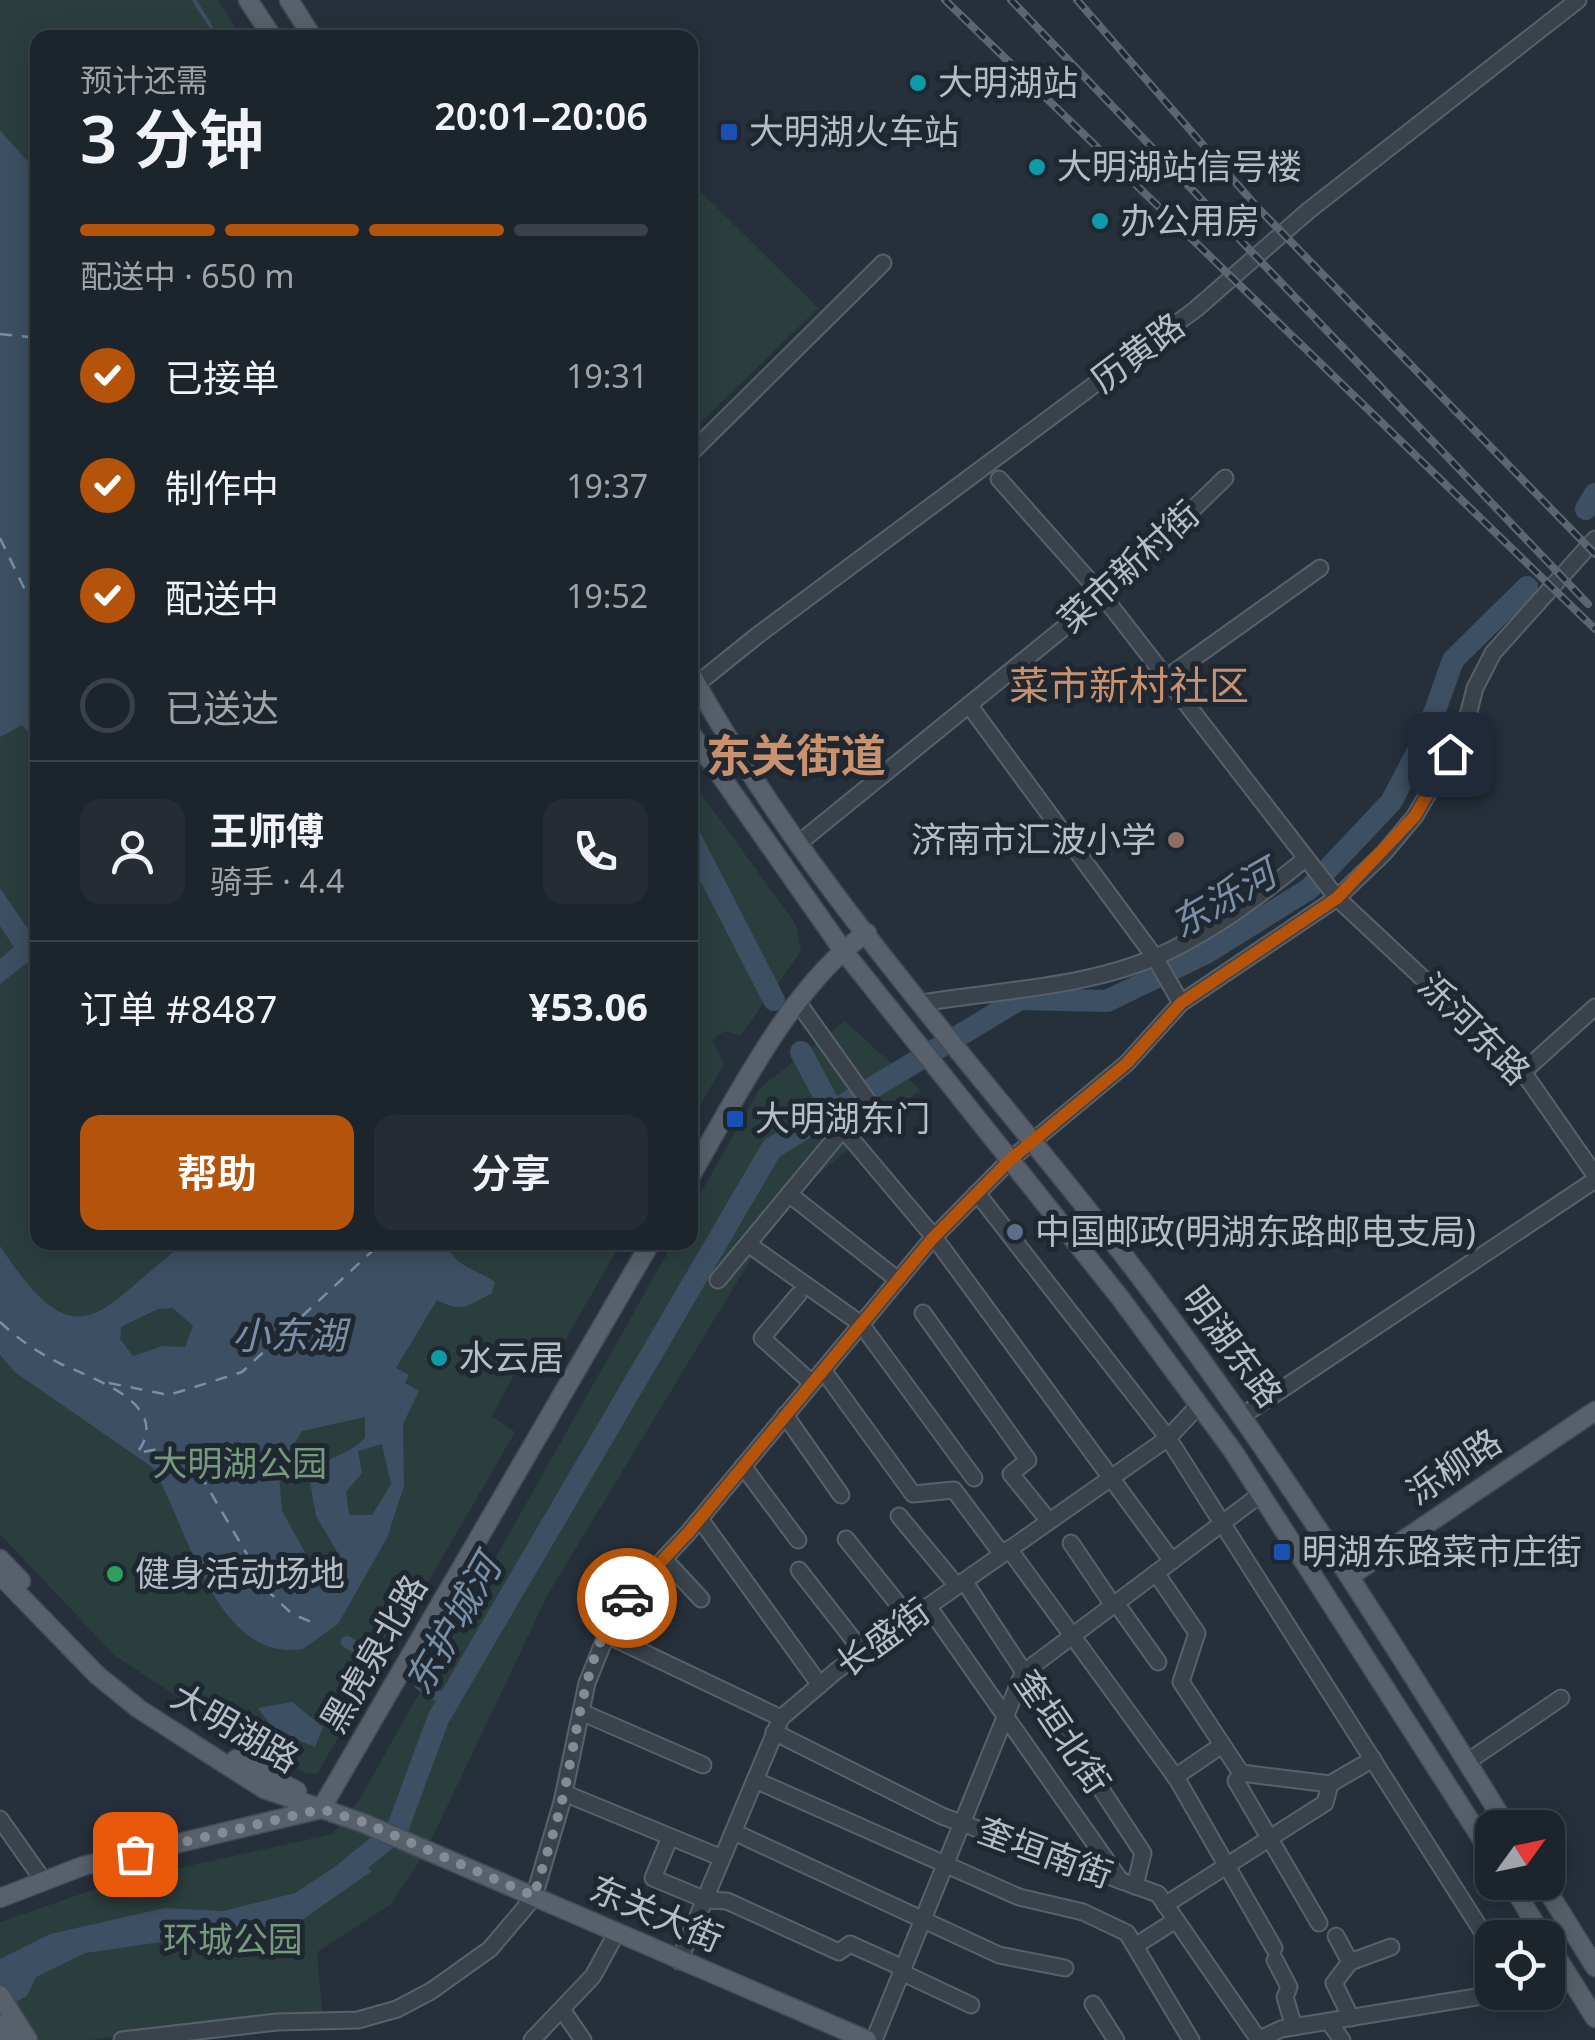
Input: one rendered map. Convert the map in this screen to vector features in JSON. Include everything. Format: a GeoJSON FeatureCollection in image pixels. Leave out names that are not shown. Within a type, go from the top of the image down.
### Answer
{"type":"FeatureCollection","features":[{"type":"Feature","properties":{"kind":"main road"},"geometry":{"type":"LineString","coordinates":[[248,0],[267,30]]}},
{"type":"Feature","properties":{"kind":"main road"},"geometry":{"type":"LineString","coordinates":[[289,0],[308,30]]}},
{"type":"Feature","properties":{"kind":"main road","name":"明湖东路"},"geometry":{"type":"LineString","coordinates":[[698,693],[799,843],[866,933],[1242,1416],[1350,1576],[1497,1810]]}},
{"type":"Feature","properties":{"kind":"main road","name":"明湖东路"},"geometry":{"type":"LineString","coordinates":[[698,743],[842,949],[958,1092],[1199,1405],[1261,1494],[1475,1828]]}},
{"type":"Feature","properties":{"kind":"main road"},"geometry":{"type":"LineString","coordinates":[[698,1163],[744,1083],[799,1004],[842,949],[866,933]]}},
{"type":"Feature","properties":{"kind":"main road","name":"黑虎泉北路"},"geometry":{"type":"LineString","coordinates":[[321,1809],[646,1250]]}},
{"type":"Feature","properties":{"kind":"main road","name":"泺柳路"},"geometry":{"type":"LineString","coordinates":[[1350,1576],[1595,1411]]}},
{"type":"Feature","properties":{"kind":"main road","name":"大明湖路"},"geometry":{"type":"LineString","coordinates":[[0,1559],[82,1646],[137,1694],[191,1732],[321,1809]]}},
{"type":"Feature","properties":{"kind":"main road","name":"大明湖路"},"geometry":{"type":"LineString","coordinates":[[0,1576],[97,1675],[159,1725],[264,1789],[321,1809]]}},
{"type":"Feature","properties":{"kind":"main road"},"geometry":{"type":"LineString","coordinates":[[0,1898],[83,1866],[321,1809]]}},
{"type":"Feature","properties":{"kind":"main road","name":"东关大街"},"geometry":{"type":"LineString","coordinates":[[321,1809],[363,1822],[679,1962],[870,2040]]}},
{"type":"Feature","properties":{"kind":"main road"},"geometry":{"type":"LineString","coordinates":[[1553,1900],[1595,1967]]}},
{"type":"Feature","properties":{"kind":"main road"},"geometry":{"type":"LineString","coordinates":[[1565,1971],[1595,2018]]}},
{"type":"Feature","properties":{"kind":"main road"},"geometry":{"type":"LineString","coordinates":[[0,1995],[28,2040]]}},
{"type":"Feature","properties":{"kind":"main road"},"geometry":{"type":"LineString","coordinates":[[0,2024],[10,2040]]}},
{"type":"Feature","properties":{"kind":"street","name":"历黄路"},"geometry":{"type":"LineString","coordinates":[[698,680],[1196,309],[1308,210],[1578,0]]}},
{"type":"Feature","properties":{"kind":"street"},"geometry":{"type":"LineString","coordinates":[[698,446],[882,263]]}},
{"type":"Feature","properties":{"kind":"street","name":"菜市新村街"},"geometry":{"type":"LineString","coordinates":[[799,843],[1102,596],[1225,478]]}},
{"type":"Feature","properties":{"kind":"street","name":"泺河东路"},"geometry":{"type":"LineString","coordinates":[[999,479],[1102,596],[1337,898],[1523,1072],[1595,1177]]}},
{"type":"Feature","properties":{"kind":"street"},"geometry":{"type":"LineString","coordinates":[[122,2040],[264,2024],[358,2020],[397,2009],[490,1948],[534,1896],[564,1793],[581,1712],[617,1609],[700,1518],[934,1237],[1010,1160],[1127,1063],[1178,998],[1337,898],[1415,816],[1464,731],[1474,688],[1493,653],[1595,539]]}},
{"type":"Feature","properties":{"kind":"street"},"geometry":{"type":"LineString","coordinates":[[1166,678],[1320,568]]}},
{"type":"Feature","properties":{"kind":"street"},"geometry":{"type":"LineString","coordinates":[[968,705],[1156,959],[1178,998]]}},
{"type":"Feature","properties":{"kind":"street"},"geometry":{"type":"LineString","coordinates":[[922,1003],[1081,978],[1156,959],[1309,864]]}},
{"type":"Feature","properties":{"kind":"street"},"geometry":{"type":"LineString","coordinates":[[799,1004],[878,1115]]}},
{"type":"Feature","properties":{"kind":"street"},"geometry":{"type":"LineString","coordinates":[[1523,1072],[1595,1006]]}},
{"type":"Feature","properties":{"kind":"street"},"geometry":{"type":"LineString","coordinates":[[718,1280],[844,1129],[934,1237],[1172,1560]]}},
{"type":"Feature","properties":{"kind":"street"},"geometry":{"type":"LineString","coordinates":[[1242,1416],[1595,1177]]}},
{"type":"Feature","properties":{"kind":"street"},"geometry":{"type":"LineString","coordinates":[[977,1193],[1168,1438],[1475,1920]]}},
{"type":"Feature","properties":{"kind":"street"},"geometry":{"type":"LineString","coordinates":[[789,1194],[898,1280]]}},
{"type":"Feature","properties":{"kind":"street"},"geometry":{"type":"LineString","coordinates":[[748,1244],[861,1324],[974,1478]]}},
{"type":"Feature","properties":{"kind":"street"},"geometry":{"type":"LineString","coordinates":[[798,1296],[762,1338],[817,1377],[912,1494],[954,1490],[1073,1636],[1175,1777],[1227,1866],[1289,1987],[1285,1997],[1294,2028]]}},
{"type":"Feature","properties":{"kind":"street"},"geometry":{"type":"LineString","coordinates":[[923,1314],[1028,1460],[1011,1474],[1049,1522]]}},
{"type":"Feature","properties":{"kind":"street","name":"长盛街"},"geometry":{"type":"LineString","coordinates":[[679,1962],[778,1725],[820,1684],[863,1652],[1168,1438],[1199,1405]]}},
{"type":"Feature","properties":{"kind":"street"},"geometry":{"type":"LineString","coordinates":[[785,1416],[841,1495]]}},
{"type":"Feature","properties":{"kind":"street"},"geometry":{"type":"LineString","coordinates":[[743,1466],[798,1540]]}},
{"type":"Feature","properties":{"kind":"street"},"geometry":{"type":"LineString","coordinates":[[870,2040],[1023,1673],[1261,1494]]}},
{"type":"Feature","properties":{"kind":"street","name":"奎垣北街"},"geometry":{"type":"LineString","coordinates":[[899,1516],[960,1583],[1143,1853],[1128,1883]]}},
{"type":"Feature","properties":{"kind":"street"},"geometry":{"type":"LineString","coordinates":[[700,1518],[820,1684]]}},
{"type":"Feature","properties":{"kind":"street"},"geometry":{"type":"LineString","coordinates":[[846,1539],[910,1618]]}},
{"type":"Feature","properties":{"kind":"street"},"geometry":{"type":"LineString","coordinates":[[1071,1544],[1158,1662]]}},
{"type":"Feature","properties":{"kind":"street"},"geometry":{"type":"LineString","coordinates":[[664,1559],[701,1599]]}},
{"type":"Feature","properties":{"kind":"street"},"geometry":{"type":"LineString","coordinates":[[799,1570],[863,1652]]}},
{"type":"Feature","properties":{"kind":"street"},"geometry":{"type":"LineString","coordinates":[[1156,1573],[1197,1633],[1180,1682],[1240,1773]]}},
{"type":"Feature","properties":{"kind":"street"},"geometry":{"type":"LineString","coordinates":[[928,1606],[1128,1883]]}},
{"type":"Feature","properties":{"kind":"street","name":"奎垣南街"},"geometry":{"type":"LineString","coordinates":[[606,1635],[962,1823],[1158,1894],[1258,2040]]}},
{"type":"Feature","properties":{"kind":"street"},"geometry":{"type":"LineString","coordinates":[[1467,1762],[1561,1698]]}},
{"type":"Feature","properties":{"kind":"street"},"geometry":{"type":"LineString","coordinates":[[581,1712],[702,1765]]}},
{"type":"Feature","properties":{"kind":"street"},"geometry":{"type":"LineString","coordinates":[[1175,1777],[1222,1745]]}},
{"type":"Feature","properties":{"kind":"street"},"geometry":{"type":"LineString","coordinates":[[1240,1773],[1330,1784],[1373,1759]]}},
{"type":"Feature","properties":{"kind":"street"},"geometry":{"type":"LineString","coordinates":[[1240,1773],[1236,1781],[1319,1923]]}},
{"type":"Feature","properties":{"kind":"street"},"geometry":{"type":"LineString","coordinates":[[755,1780],[1020,1897],[1083,1912],[1127,1932],[1191,2040]]}},
{"type":"Feature","properties":{"kind":"street"},"geometry":{"type":"LineString","coordinates":[[1165,1905],[1325,1804],[1330,1784]]}},
{"type":"Feature","properties":{"kind":"street"},"geometry":{"type":"LineString","coordinates":[[564,1793],[722,1858]]}},
{"type":"Feature","properties":{"kind":"street"},"geometry":{"type":"LineString","coordinates":[[0,1819],[43,1880]]}},
{"type":"Feature","properties":{"kind":"street"},"geometry":{"type":"LineString","coordinates":[[734,1832],[999,1955],[1065,1968]]}},
{"type":"Feature","properties":{"kind":"street"},"geometry":{"type":"LineString","coordinates":[[670,1837],[652,1878],[706,1900],[728,1901],[839,1952],[850,1944],[971,2005]]}},
{"type":"Feature","properties":{"kind":"street"},"geometry":{"type":"LineString","coordinates":[[1135,1946],[1176,1920]]}},
{"type":"Feature","properties":{"kind":"street"},"geometry":{"type":"LineString","coordinates":[[532,2040],[593,1976],[617,1932]]}},
{"type":"Feature","properties":{"kind":"street"},"geometry":{"type":"LineString","coordinates":[[1336,1936],[1350,1962]]}},
{"type":"Feature","properties":{"kind":"street"},"geometry":{"type":"LineString","coordinates":[[1351,2018],[1334,1983],[1350,1962],[1391,1947]]}},
{"type":"Feature","properties":{"kind":"street"},"geometry":{"type":"LineString","coordinates":[[1565,1983],[1572,1982]]}},
{"type":"Feature","properties":{"kind":"street"},"geometry":{"type":"LineString","coordinates":[[1258,2040],[1294,2028],[1475,1997]]}},
{"type":"Feature","properties":{"kind":"street"},"geometry":{"type":"LineString","coordinates":[[1092,2004],[1116,2040]]}},
{"type":"Feature","properties":{"kind":"street"},"geometry":{"type":"LineString","coordinates":[[562,2011],[583,2040]]}},
{"type":"Feature","properties":{"kind":"street"},"geometry":{"type":"LineString","coordinates":[[1329,2022],[1342,2040]]}},
{"type":"Feature","properties":{"kind":"green space","name":"大明湖公园"},"geometry":{"type":"Polygon","coordinates":[[[0,0],[218,0],[237,30],[30,30],[30,1250],[617,1250],[556,1356],[531,1343],[492,1416],[515,1432],[317,1774],[305,1773],[222,1726],[114,1655],[0,1534],[0,0]]]}},
{"type":"Feature","properties":{"kind":"green space"},"geometry":{"type":"Polygon","coordinates":[[[698,189],[818,308],[698,425],[698,189]]]}},
{"type":"Feature","properties":{"kind":"green space"},"geometry":{"type":"Polygon","coordinates":[[[698,789],[796,925],[801,951],[741,1035],[725,1031],[712,1040],[724,1064],[698,1109],[698,789]]]}},
{"type":"Feature","properties":{"kind":"green space","name":"环城公园"},"geometry":{"type":"Polygon","coordinates":[[[845,1021],[920,1090],[786,1201],[548,1594],[424,1855],[390,1905],[317,1952],[322,2012],[89,2040],[0,2040],[0,1922],[116,1882],[333,1834],[362,1795],[669,1250],[698,1250],[698,1198],[760,1088],[845,1021]]]}},
{"type":"Feature","properties":{"kind":"water"},"geometry":{"type":"Polygon","coordinates":[[[0,130],[30,164],[30,733],[22,725],[0,737],[0,130]]]}},
{"type":"Feature","properties":{"kind":"water"},"geometry":{"type":"Polygon","coordinates":[[[0,888],[30,932],[30,960],[0,984],[0,959],[14,947],[0,926],[0,888]]]}},
{"type":"Feature","properties":{"kind":"water","name":"小东湖"},"geometry":{"type":"Polygon","coordinates":[[[0,1246],[27,1284],[51,1306],[71,1316],[90,1315],[110,1305],[177,1250],[450,1250],[460,1262],[495,1282],[492,1293],[464,1306],[437,1300],[396,1368],[409,1375],[405,1383],[419,1391],[403,1424],[404,1486],[387,1538],[338,1624],[303,1649],[272,1648],[247,1634],[225,1612],[207,1584],[152,1467],[16,1373],[0,1355],[0,1246]],[[173,1308],[158,1309],[121,1327],[120,1339],[133,1356],[163,1346],[185,1347],[193,1326],[173,1308]],[[365,1417],[302,1431],[284,1461],[309,1476],[365,1438],[365,1417]],[[382,1444],[358,1451],[362,1473],[346,1492],[349,1515],[372,1515],[391,1484],[382,1444]],[[279,1475],[282,1511],[321,1581],[340,1557],[316,1516],[310,1482],[279,1475]]]}},
{"type":"Feature","properties":{"kind":"water"},"geometry":{"type":"Polygon","coordinates":[[[292,1702],[323,1727],[315,1747],[275,1731],[258,1708],[292,1702]]]}},
{"type":"Feature","properties":{"kind":"water"},"geometry":{"type":"Polygon","coordinates":[[[348,1858],[372,1871],[299,1922],[85,1953],[36,1977],[27,1996],[0,2010],[0,1959],[50,1934],[165,1908],[223,1911],[295,1893],[348,1858]]]}},
{"type":"Feature","properties":{"kind":"waterway"},"geometry":{"type":"LineString","coordinates":[[194,0],[213,30]]}},
{"type":"Feature","properties":{"kind":"waterway","name":"东泺河"},"geometry":{"type":"LineString","coordinates":[[1586,509],[1595,494]]}},
{"type":"Feature","properties":{"kind":"waterway","name":"东护城河"},"geometry":{"type":"LineString","coordinates":[[333,1883],[397,1830],[438,1719],[772,1148],[1020,999],[1107,1001],[1208,952],[1309,889],[1391,802],[1426,736],[1453,660],[1527,587]]}},
{"type":"Feature","properties":{"kind":"waterway"},"geometry":{"type":"LineString","coordinates":[[698,853],[774,1000]]}},
{"type":"Feature","properties":{"kind":"waterway"},"geometry":{"type":"LineString","coordinates":[[801,1052],[832,1110]]}},
{"type":"Feature","properties":{"kind":"waterway"},"geometry":{"type":"LineString","coordinates":[[347,1642],[381,1662]]}},
{"type":"Feature","properties":{"kind":"waterway"},"geometry":{"type":"LineString","coordinates":[[420,1684],[448,1702]]}},
{"type":"Feature","properties":{"kind":"ferry route"},"geometry":{"type":"LineString","coordinates":[[0,334],[30,337]]}},
{"type":"Feature","properties":{"kind":"ferry route"},"geometry":{"type":"LineString","coordinates":[[0,538],[30,600]]}},
{"type":"Feature","properties":{"kind":"ferry route"},"geometry":{"type":"LineString","coordinates":[[109,1383],[169,1395],[242,1372],[373,1250]]}},
{"type":"Feature","properties":{"kind":"ferry route"},"geometry":{"type":"LineString","coordinates":[[0,1322],[35,1350],[108,1386],[138,1407],[145,1421],[146,1436],[137,1453],[163,1448],[194,1464],[269,1592],[292,1614],[314,1623]]}},
{"type":"Feature","properties":{"kind":"railway"},"geometry":{"type":"LineString","coordinates":[[945,0],[1595,629]]}},
{"type":"Feature","properties":{"kind":"railway"},"geometry":{"type":"LineString","coordinates":[[1011,0],[1588,604]]}},
{"type":"Feature","properties":{"kind":"railway"},"geometry":{"type":"LineString","coordinates":[[1077,0],[1257,207],[1595,554]]}},
{"type":"Feature","properties":{"kind":"way so far"},"geometry":{"type":"LineString","coordinates":[[135,1854],[321,1809],[363,1822],[534,1896],[562,1802],[587,1683],[617,1609],[627,1598]]}},
{"type":"Feature","properties":{"kind":"place","name":"大明湖站"},"geometry":{"type":"Point","coordinates":[918,83]}},
{"type":"Feature","properties":{"kind":"place","name":"大明湖火车站"},"geometry":{"type":"Point","coordinates":[729,132]}},
{"type":"Feature","properties":{"kind":"place","name":"大明湖站信号楼"},"geometry":{"type":"Point","coordinates":[1037,167]}},
{"type":"Feature","properties":{"kind":"place","name":"办公用房"},"geometry":{"type":"Point","coordinates":[1100,221]}},
{"type":"Feature","properties":{"kind":"place","name":"济南市汇波小学"},"geometry":{"type":"Point","coordinates":[1176,840]}},
{"type":"Feature","properties":{"kind":"place","name":"大明湖东门"},"geometry":{"type":"Point","coordinates":[735,1119]}},
{"type":"Feature","properties":{"kind":"place","name":"中国邮政(明湖东路邮电支局)"},"geometry":{"type":"Point","coordinates":[1015,1232]}},
{"type":"Feature","properties":{"kind":"place","name":"水云居"},"geometry":{"type":"Point","coordinates":[439,1358]}},
{"type":"Feature","properties":{"kind":"place","name":"明湖东路菜市庄街"},"geometry":{"type":"Point","coordinates":[1282,1552]}},
{"type":"Feature","properties":{"kind":"place","name":"健身活动场地"},"geometry":{"type":"Point","coordinates":[115,1574]}},
{"type":"Feature","properties":{"kind":"district","name":"菜市新村社区"},"geometry":{"type":"Point","coordinates":[1129,686]}},
{"type":"Feature","properties":{"kind":"district","name":"东关街道"},"geometry":{"type":"Point","coordinates":[796,756]}},
{"type":"Feature","properties":{"kind":"route"},"geometry":{"type":"LineString","coordinates":[[627,1598],[688,1533],[932,1239],[1010,1160],[1127,1063],[1181,1003],[1337,898],[1384,854],[1415,816],[1450,754]]}}]}
